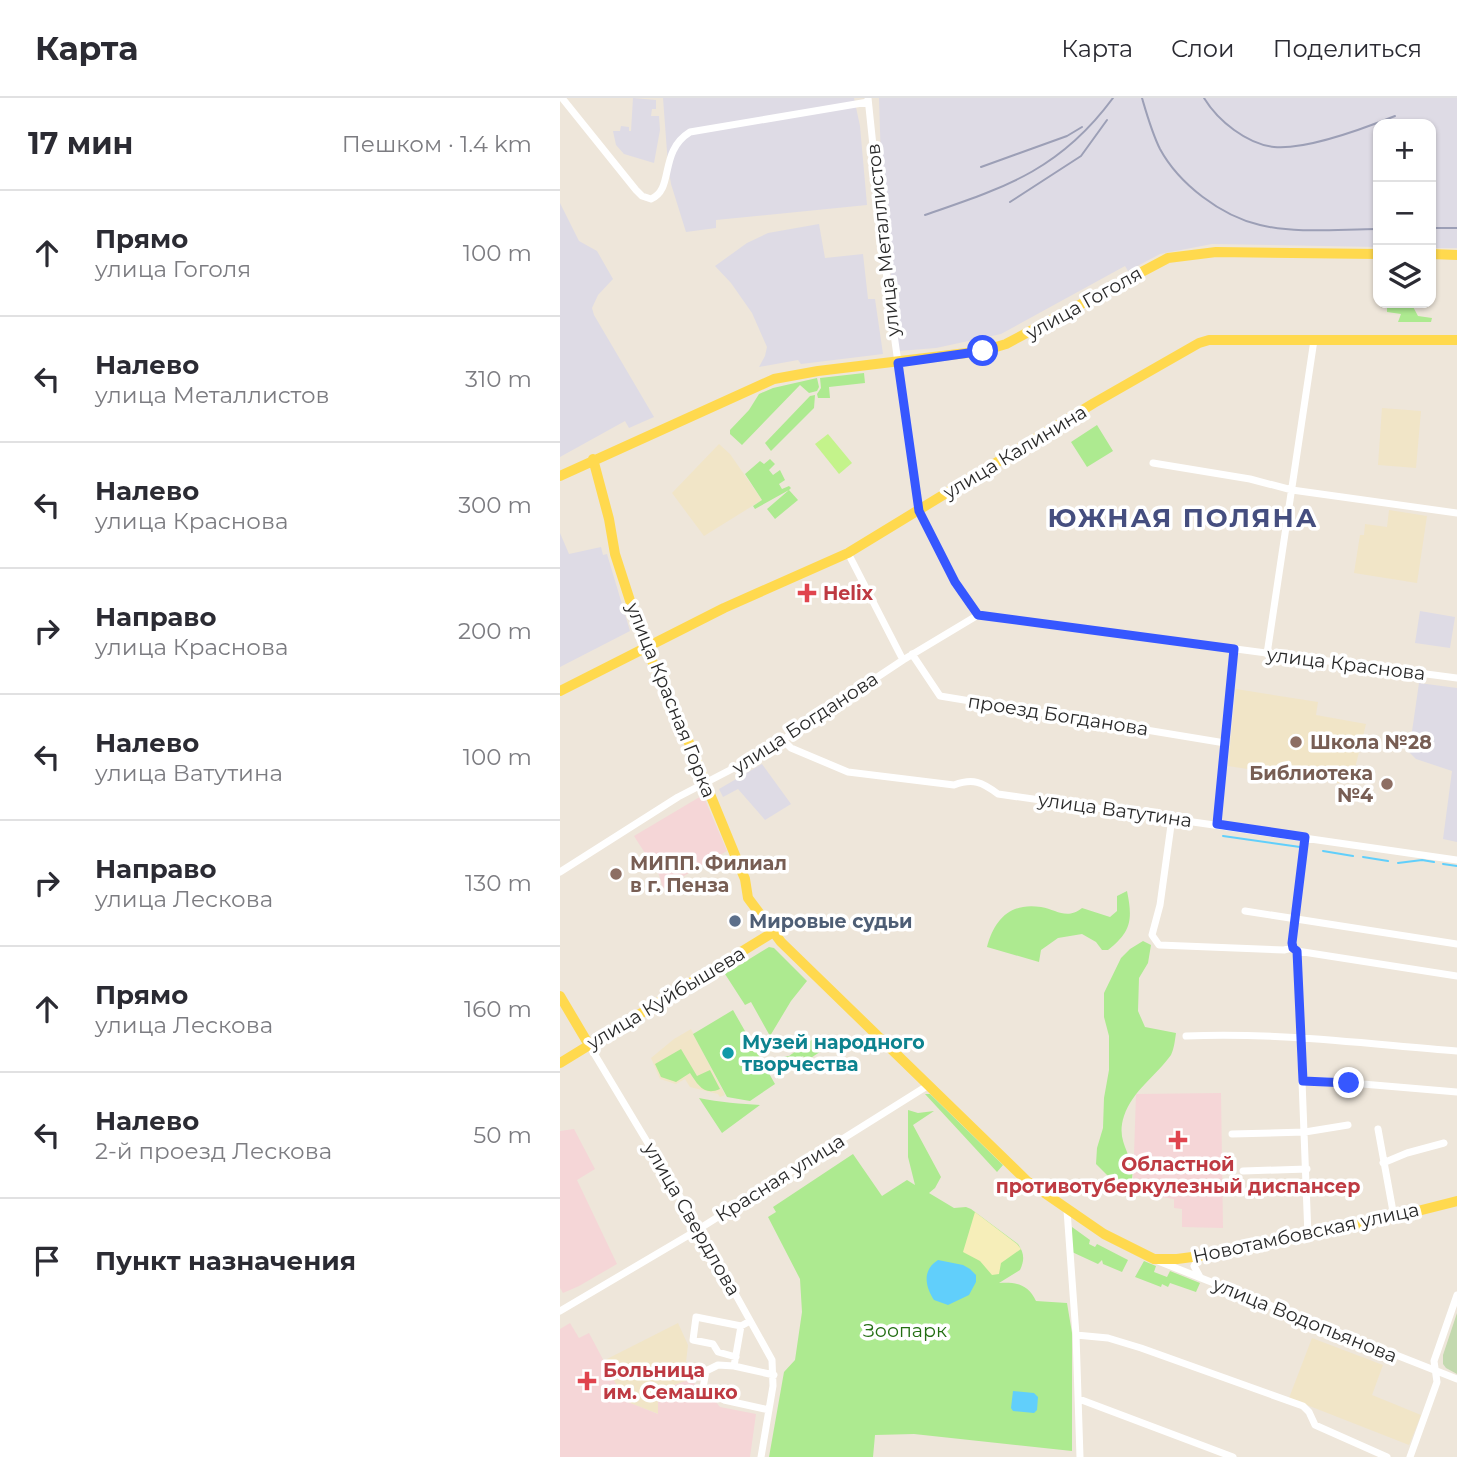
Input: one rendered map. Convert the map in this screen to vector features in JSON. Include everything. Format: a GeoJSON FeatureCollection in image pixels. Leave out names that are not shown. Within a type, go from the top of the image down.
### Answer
{"type":"FeatureCollection","features":[{"type":"Feature","properties":{"kind":"main road","name":"улица Гоголя"},"geometry":{"type":"LineString","coordinates":[[560,476],[768,380],[983,351],[1006,344],[1168,258],[1216,252],[1373,254]]}},
{"type":"Feature","properties":{"kind":"main road"},"geometry":{"type":"LineString","coordinates":[[1436,254],[1457,255]]}},
{"type":"Feature","properties":{"kind":"main road","name":"улица Калинина"},"geometry":{"type":"LineString","coordinates":[[560,691],[754,594],[848,553],[1187,348],[1209,340],[1457,340]]}},
{"type":"Feature","properties":{"kind":"main road","name":"улица Красная Горка"},"geometry":{"type":"LineString","coordinates":[[593,459],[615,554],[646,647],[745,879],[748,898],[772,933],[1027,1181],[1104,1234],[1154,1259]]}},
{"type":"Feature","properties":{"kind":"main road","name":"улица Куйбышева"},"geometry":{"type":"LineString","coordinates":[[560,1063],[772,933]]}},
{"type":"Feature","properties":{"kind":"main road","name":"улица Свердлова"},"geometry":{"type":"LineString","coordinates":[[560,996],[589,1045]]}},
{"type":"Feature","properties":{"kind":"main road","name":"Новотамбовская улица"},"geometry":{"type":"LineString","coordinates":[[1154,1259],[1199,1256],[1308,1236],[1457,1201]]}},
{"type":"Feature","properties":{"kind":"street"},"geometry":{"type":"LineString","coordinates":[[562,98],[636,190],[648,199],[658,195],[664,186],[670,155],[681,139],[690,132],[868,100]]}},
{"type":"Feature","properties":{"kind":"street","name":"улица Металлистов"},"geometry":{"type":"LineString","coordinates":[[868,100],[898,363],[919,511],[955,582],[978,615]]}},
{"type":"Feature","properties":{"kind":"street"},"geometry":{"type":"LineString","coordinates":[[1267,654],[1314,340]]}},
{"type":"Feature","properties":{"kind":"street"},"geometry":{"type":"LineString","coordinates":[[1153,463],[1292,490],[1457,513]]}},
{"type":"Feature","properties":{"kind":"street"},"geometry":{"type":"LineString","coordinates":[[848,553],[903,660]]}},
{"type":"Feature","properties":{"kind":"street","name":"улица Краснова"},"geometry":{"type":"LineString","coordinates":[[978,615],[1457,678]]}},
{"type":"Feature","properties":{"kind":"street","name":"улица Богданова"},"geometry":{"type":"LineString","coordinates":[[560,872],[678,797],[783,740],[912,654],[978,615]]}},
{"type":"Feature","properties":{"kind":"street"},"geometry":{"type":"LineString","coordinates":[[1217,824],[1234,649]]}},
{"type":"Feature","properties":{"kind":"street","name":"проезд Богданова"},"geometry":{"type":"LineString","coordinates":[[912,654],[940,696],[1225,743]]}},
{"type":"Feature","properties":{"kind":"street","name":"улица Ватутина"},"geometry":{"type":"LineString","coordinates":[[783,740],[791,748],[848,772],[954,785],[967,780],[981,782],[998,793],[1457,860]]}},
{"type":"Feature","properties":{"kind":"street"},"geometry":{"type":"LineString","coordinates":[[1172,818],[1160,905],[1152,935],[1155,943],[1164,946],[1295,949],[1457,976]]}},
{"type":"Feature","properties":{"kind":"street"},"geometry":{"type":"LineString","coordinates":[[1305,837],[1294,918],[1308,1236]]}},
{"type":"Feature","properties":{"kind":"street"},"geometry":{"type":"LineString","coordinates":[[1245,911],[1457,944]]}},
{"type":"Feature","properties":{"kind":"street"},"geometry":{"type":"LineString","coordinates":[[1186,1036],[1300,1038],[1457,1051]]}},
{"type":"Feature","properties":{"kind":"street","name":"улица Свердлова"},"geometry":{"type":"LineString","coordinates":[[589,1045],[699,1228],[772,1360],[774,1374],[761,1457]]}},
{"type":"Feature","properties":{"kind":"street"},"geometry":{"type":"LineString","coordinates":[[1303,1081],[1457,1092]]}},
{"type":"Feature","properties":{"kind":"street","name":"Красная улица"},"geometry":{"type":"LineString","coordinates":[[560,1311],[927,1086]]}},
{"type":"Feature","properties":{"kind":"street"},"geometry":{"type":"LineString","coordinates":[[1232,1134],[1305,1132],[1348,1125]]}},
{"type":"Feature","properties":{"kind":"street"},"geometry":{"type":"LineString","coordinates":[[1378,1129],[1394,1217]]}},
{"type":"Feature","properties":{"kind":"street"},"geometry":{"type":"LineString","coordinates":[[1383,1163],[1444,1143]]}},
{"type":"Feature","properties":{"kind":"street"},"geometry":{"type":"LineString","coordinates":[[1243,1171],[1307,1169]]}},
{"type":"Feature","properties":{"kind":"street"},"geometry":{"type":"LineString","coordinates":[[1067,1210],[1076,1335],[1080,1457]]}},
{"type":"Feature","properties":{"kind":"street"},"geometry":{"type":"LineString","coordinates":[[1199,1256],[1194,1266],[1201,1278]]}},
{"type":"Feature","properties":{"kind":"street","name":"улица Водопьянова"},"geometry":{"type":"LineString","coordinates":[[1154,1259],[1457,1379]]}},
{"type":"Feature","properties":{"kind":"street"},"geometry":{"type":"LineString","coordinates":[[1410,1457],[1437,1381],[1434,1361],[1457,1295]]}},
{"type":"Feature","properties":{"kind":"street"},"geometry":{"type":"LineString","coordinates":[[736,1357],[718,1352],[713,1344],[693,1340],[696,1317],[741,1326],[750,1321]]}},
{"type":"Feature","properties":{"kind":"street"},"geometry":{"type":"LineString","coordinates":[[734,1366],[741,1326]]}},
{"type":"Feature","properties":{"kind":"street"},"geometry":{"type":"LineString","coordinates":[[1076,1335],[1108,1338],[1141,1348],[1303,1406],[1315,1425],[1387,1457]]}},
{"type":"Feature","properties":{"kind":"street"},"geometry":{"type":"LineString","coordinates":[[769,1410],[724,1400],[725,1394],[703,1388],[706,1371],[718,1365],[774,1374]]}},
{"type":"Feature","properties":{"kind":"street"},"geometry":{"type":"LineString","coordinates":[[1079,1399],[1233,1457]]}},
{"type":"Feature","properties":{"kind":"shaded area"},"geometry":{"type":"Polygon","coordinates":[[[633,98],[656,100],[656,109],[652,109],[651,116],[659,116],[660,130],[654,163],[624,154],[616,145],[613,131],[620,131],[621,126],[629,127],[631,131],[633,98]]]}},
{"type":"Feature","properties":{"kind":"shaded area"},"geometry":{"type":"Polygon","coordinates":[[[663,98],[854,98],[860,126],[867,205],[716,220],[716,228],[686,232],[671,184],[663,98]]]}},
{"type":"Feature","properties":{"kind":"shaded area"},"geometry":{"type":"Polygon","coordinates":[[[879,98],[1457,98],[1457,248],[1436,248],[1436,119],[1373,119],[1373,247],[1212,244],[1160,254],[1128,271],[1125,266],[1001,334],[936,348],[899,351],[882,195],[879,98]]]}},
{"type":"Feature","properties":{"kind":"shaded area"},"geometry":{"type":"Polygon","coordinates":[[[560,203],[579,241],[597,251],[613,279],[598,295],[592,308],[594,315],[654,417],[629,428],[625,421],[560,457],[560,203]]]}},
{"type":"Feature","properties":{"kind":"shaded area"},"geometry":{"type":"Polygon","coordinates":[[[819,224],[825,258],[863,254],[868,299],[875,299],[883,354],[801,364],[798,360],[759,367],[767,347],[752,313],[715,266],[747,243],[768,233],[819,224]]]}},
{"type":"Feature","properties":{"kind":"shaded area"},"geometry":{"type":"Polygon","coordinates":[[[1382,408],[1421,411],[1416,468],[1378,465],[1382,408]]]}},
{"type":"Feature","properties":{"kind":"shaded area"},"geometry":{"type":"Polygon","coordinates":[[[719,444],[730,454],[762,500],[704,536],[672,493],[719,444]]]}},
{"type":"Feature","properties":{"kind":"shaded area"},"geometry":{"type":"Polygon","coordinates":[[[1389,510],[1427,516],[1417,583],[1354,573],[1360,535],[1364,535],[1365,524],[1387,527],[1389,510]]]}},
{"type":"Feature","properties":{"kind":"shaded area"},"geometry":{"type":"Polygon","coordinates":[[[560,533],[569,554],[601,547],[603,555],[607,554],[630,631],[560,667],[560,533]]]}},
{"type":"Feature","properties":{"kind":"shaded area"},"geometry":{"type":"Polygon","coordinates":[[[1420,611],[1455,617],[1450,648],[1415,643],[1420,611]]]}},
{"type":"Feature","properties":{"kind":"shaded area"},"geometry":{"type":"Polygon","coordinates":[[[1419,683],[1457,688],[1457,842],[1443,839],[1452,771],[1416,759],[1409,752],[1419,683]]]}},
{"type":"Feature","properties":{"kind":"shaded area","name":"Школа №28"},"geometry":{"type":"Polygon","coordinates":[[[1236,689],[1318,702],[1316,715],[1366,724],[1353,776],[1339,783],[1228,766],[1236,689]]]}},
{"type":"Feature","properties":{"kind":"shaded area"},"geometry":{"type":"Polygon","coordinates":[[[762,764],[791,804],[765,820],[738,789],[723,797],[719,789],[762,764]]]}},
{"type":"Feature","properties":{"kind":"shaded area"},"geometry":{"type":"Polygon","coordinates":[[[703,795],[727,851],[663,888],[659,875],[634,836],[703,795]]]}},
{"type":"Feature","properties":{"kind":"shaded area"},"geometry":{"type":"Polygon","coordinates":[[[691,1029],[725,1095],[720,1097],[718,1094],[690,1087],[685,1079],[676,1084],[660,1079],[651,1058],[691,1029]]]}},
{"type":"Feature","properties":{"kind":"shaded area","name":"Областной противотуберкулезный диспансер"},"geometry":{"type":"Polygon","coordinates":[[[1221,1093],[1223,1228],[1182,1227],[1182,1209],[1174,1208],[1174,1199],[1141,1194],[1133,1185],[1136,1094],[1221,1093]]]}},
{"type":"Feature","properties":{"kind":"shaded area"},"geometry":{"type":"Polygon","coordinates":[[[574,1129],[595,1169],[577,1180],[617,1264],[563,1293],[560,1288],[560,1131],[574,1129]]]}},
{"type":"Feature","properties":{"kind":"shaded area","name":"Больница им. Семашко"},"geometry":{"type":"Polygon","coordinates":[[[570,1323],[579,1338],[589,1333],[625,1401],[658,1414],[658,1391],[694,1378],[695,1393],[712,1397],[720,1407],[756,1414],[750,1457],[560,1457],[560,1329],[570,1323]]]}},
{"type":"Feature","properties":{"kind":"shaded area"},"geometry":{"type":"Polygon","coordinates":[[[678,1323],[688,1345],[686,1362],[694,1378],[658,1391],[659,1414],[624,1401],[603,1361],[678,1323]]]}},
{"type":"Feature","properties":{"kind":"shaded area"},"geometry":{"type":"Polygon","coordinates":[[[1312,1338],[1383,1365],[1372,1395],[1421,1415],[1409,1445],[1289,1398],[1312,1338]]]}},
{"type":"Feature","properties":{"kind":"green space"},"geometry":{"type":"Polygon","coordinates":[[[1387,308],[1414,308],[1418,316],[1432,318],[1431,322],[1398,322],[1401,314],[1387,312],[1387,308]]]}},
{"type":"Feature","properties":{"kind":"green space"},"geometry":{"type":"Polygon","coordinates":[[[864,373],[865,383],[829,387],[830,398],[818,398],[820,378],[864,373]]]}},
{"type":"Feature","properties":{"kind":"green space"},"geometry":{"type":"Polygon","coordinates":[[[817,378],[817,391],[809,393],[800,385],[742,445],[730,434],[730,430],[749,410],[759,394],[817,378]]]}},
{"type":"Feature","properties":{"kind":"green space"},"geometry":{"type":"Polygon","coordinates":[[[815,395],[814,408],[771,451],[765,443],[810,396],[815,395]]]}},
{"type":"Feature","properties":{"kind":"green space"},"geometry":{"type":"Polygon","coordinates":[[[1097,425],[1113,451],[1087,467],[1071,442],[1097,425]]]}},
{"type":"Feature","properties":{"kind":"green space"},"geometry":{"type":"Polygon","coordinates":[[[828,434],[852,463],[839,474],[815,444],[828,434]]]}},
{"type":"Feature","properties":{"kind":"green space"},"geometry":{"type":"Polygon","coordinates":[[[770,459],[775,464],[769,470],[773,475],[780,470],[785,480],[779,484],[782,489],[789,486],[791,488],[755,509],[753,506],[762,500],[745,474],[760,461],[764,464],[770,459]]]}},
{"type":"Feature","properties":{"kind":"green space"},"geometry":{"type":"Polygon","coordinates":[[[789,490],[798,500],[775,519],[767,509],[789,490]]]}},
{"type":"Feature","properties":{"kind":"green space"},"geometry":{"type":"Polygon","coordinates":[[[1127,891],[1130,910],[1128,925],[1122,937],[1108,950],[1102,950],[1096,942],[1082,934],[1058,938],[1041,950],[1039,962],[987,947],[999,921],[1012,910],[1030,906],[1067,914],[1082,908],[1110,917],[1117,911],[1117,896],[1127,891]]]}},
{"type":"Feature","properties":{"kind":"green space"},"geometry":{"type":"Polygon","coordinates":[[[1143,941],[1151,945],[1148,963],[1139,978],[1138,1011],[1145,1027],[1176,1033],[1171,1055],[1139,1091],[1124,1116],[1122,1135],[1131,1165],[1131,1184],[1117,1185],[1096,1164],[1109,1070],[1109,1036],[1104,1017],[1104,993],[1121,958],[1143,941]]]}},
{"type":"Feature","properties":{"kind":"green space"},"geometry":{"type":"Polygon","coordinates":[[[769,947],[774,948],[807,981],[791,1001],[770,1036],[751,1002],[745,1005],[725,974],[769,947]]]}},
{"type":"Feature","properties":{"kind":"green space"},"geometry":{"type":"Polygon","coordinates":[[[733,1010],[775,1084],[750,1101],[727,1097],[693,1034],[733,1010]]]}},
{"type":"Feature","properties":{"kind":"green space"},"geometry":{"type":"Polygon","coordinates":[[[817,1036],[826,1048],[806,1061],[803,1056],[795,1061],[798,1066],[777,1079],[783,1057],[789,1056],[817,1036]]]}},
{"type":"Feature","properties":{"kind":"green space"},"geometry":{"type":"Polygon","coordinates":[[[681,1049],[697,1076],[710,1070],[720,1089],[706,1090],[690,1073],[676,1082],[661,1077],[655,1064],[681,1049]]]}},
{"type":"Feature","properties":{"kind":"green space"},"geometry":{"type":"Polygon","coordinates":[[[925,1094],[930,1094],[1003,1165],[997,1172],[925,1094]]]}},
{"type":"Feature","properties":{"kind":"green space"},"geometry":{"type":"Polygon","coordinates":[[[699,1098],[730,1103],[760,1105],[722,1133],[699,1098]]]}},
{"type":"Feature","properties":{"kind":"green space","name":"Зоопарк"},"geometry":{"type":"Polygon","coordinates":[[[908,1110],[918,1113],[934,1111],[913,1125],[941,1177],[929,1193],[954,1208],[971,1209],[1020,1247],[1023,1259],[1020,1270],[999,1283],[1021,1285],[1036,1301],[1067,1303],[1072,1333],[1072,1451],[914,1434],[875,1435],[873,1457],[769,1457],[784,1372],[795,1360],[802,1312],[800,1279],[768,1217],[776,1212],[773,1207],[853,1154],[882,1196],[907,1180],[915,1185],[908,1157],[908,1110]]]}},
{"type":"Feature","properties":{"kind":"green space"},"geometry":{"type":"Polygon","coordinates":[[[1072,1227],[1090,1240],[1089,1244],[1095,1247],[1097,1244],[1128,1260],[1122,1272],[1103,1264],[1102,1260],[1098,1264],[1072,1252],[1072,1227]]]}},
{"type":"Feature","properties":{"kind":"green space"},"geometry":{"type":"Polygon","coordinates":[[[1144,1261],[1156,1266],[1154,1272],[1167,1277],[1170,1271],[1200,1283],[1196,1292],[1170,1283],[1168,1287],[1162,1284],[1161,1287],[1135,1277],[1144,1261]]]}},
{"type":"Feature","properties":{"kind":"green space"},"geometry":{"type":"Polygon","coordinates":[[[1457,1313],[1457,1374],[1443,1364],[1443,1355],[1457,1313]]]}},
{"type":"Feature","properties":{"kind":"sand"},"geometry":{"type":"Polygon","coordinates":[[[975,1212],[1021,1249],[1001,1263],[999,1274],[992,1275],[980,1261],[963,1252],[975,1212]]]}},
{"type":"Feature","properties":{"kind":"water"},"geometry":{"type":"Polygon","coordinates":[[[938,1260],[963,1265],[976,1275],[976,1282],[969,1295],[948,1305],[934,1300],[927,1273],[938,1260]]]}},
{"type":"Feature","properties":{"kind":"water"},"geometry":{"type":"Polygon","coordinates":[[[1013,1391],[1034,1393],[1038,1397],[1037,1410],[1034,1413],[1013,1411],[1013,1391]]]}},
{"type":"Feature","properties":{"kind":"waterway"},"geometry":{"type":"LineString","coordinates":[[1223,836],[1300,847]]}},
{"type":"Feature","properties":{"kind":"waterway"},"geometry":{"type":"LineString","coordinates":[[1323,851],[1353,856]]}},
{"type":"Feature","properties":{"kind":"waterway"},"geometry":{"type":"LineString","coordinates":[[1363,857],[1388,861]]}},
{"type":"Feature","properties":{"kind":"waterway"},"geometry":{"type":"LineString","coordinates":[[1398,863],[1422,860],[1434,862]]}},
{"type":"Feature","properties":{"kind":"waterway"},"geometry":{"type":"LineString","coordinates":[[1443,864],[1457,866]]}},
{"type":"Feature","properties":{"kind":"railway"},"geometry":{"type":"LineString","coordinates":[[925,215],[981,195],[1030,173],[1073,143],[1113,98]]}},
{"type":"Feature","properties":{"kind":"railway"},"geometry":{"type":"LineString","coordinates":[[1142,98],[1155,137],[1168,162],[1190,186],[1216,206],[1245,221],[1274,228],[1373,229]]}},
{"type":"Feature","properties":{"kind":"railway"},"geometry":{"type":"LineString","coordinates":[[1204,98],[1217,115],[1234,130],[1254,141],[1274,147],[1318,142],[1395,116]]}},
{"type":"Feature","properties":{"kind":"railway"},"geometry":{"type":"LineString","coordinates":[[1010,202],[1081,156],[1107,120]]}},
{"type":"Feature","properties":{"kind":"railway"},"geometry":{"type":"LineString","coordinates":[[981,167],[1067,136],[1082,127]]}},
{"type":"Feature","properties":{"kind":"railway"},"geometry":{"type":"LineString","coordinates":[[1436,228],[1457,228]]}},
{"type":"Feature","properties":{"kind":"place","name":"Helix"},"geometry":{"type":"Point","coordinates":[807,593]}},
{"type":"Feature","properties":{"kind":"place","name":"Школа №28"},"geometry":{"type":"Point","coordinates":[1296,742]}},
{"type":"Feature","properties":{"kind":"place","name":"Библиотека №4"},"geometry":{"type":"Point","coordinates":[1387,784]}},
{"type":"Feature","properties":{"kind":"place","name":"МИПП. Филиал в г. Пенза"},"geometry":{"type":"Point","coordinates":[616,874]}},
{"type":"Feature","properties":{"kind":"place","name":"Мировые судьи"},"geometry":{"type":"Point","coordinates":[735,921]}},
{"type":"Feature","properties":{"kind":"place","name":"Музей народного творчества"},"geometry":{"type":"Point","coordinates":[728,1053]}},
{"type":"Feature","properties":{"kind":"place","name":"Областной противотуберкулезный диспансер"},"geometry":{"type":"Point","coordinates":[1178,1140]}},
{"type":"Feature","properties":{"kind":"place","name":"Больница им. Семашко"},"geometry":{"type":"Point","coordinates":[587,1381]}},
{"type":"Feature","properties":{"kind":"district","name":"ЮЖНАЯ ПОЛЯНА"},"geometry":{"type":"Point","coordinates":[1183,518]}},
{"type":"Feature","properties":{"kind":"route"},"geometry":{"type":"LineString","coordinates":[[983,351],[898,363],[919,511],[934,543],[955,582],[978,615],[1234,649],[1217,824],[1305,837],[1292,943],[1297,951],[1303,1081],[1349,1083]]}}]}
